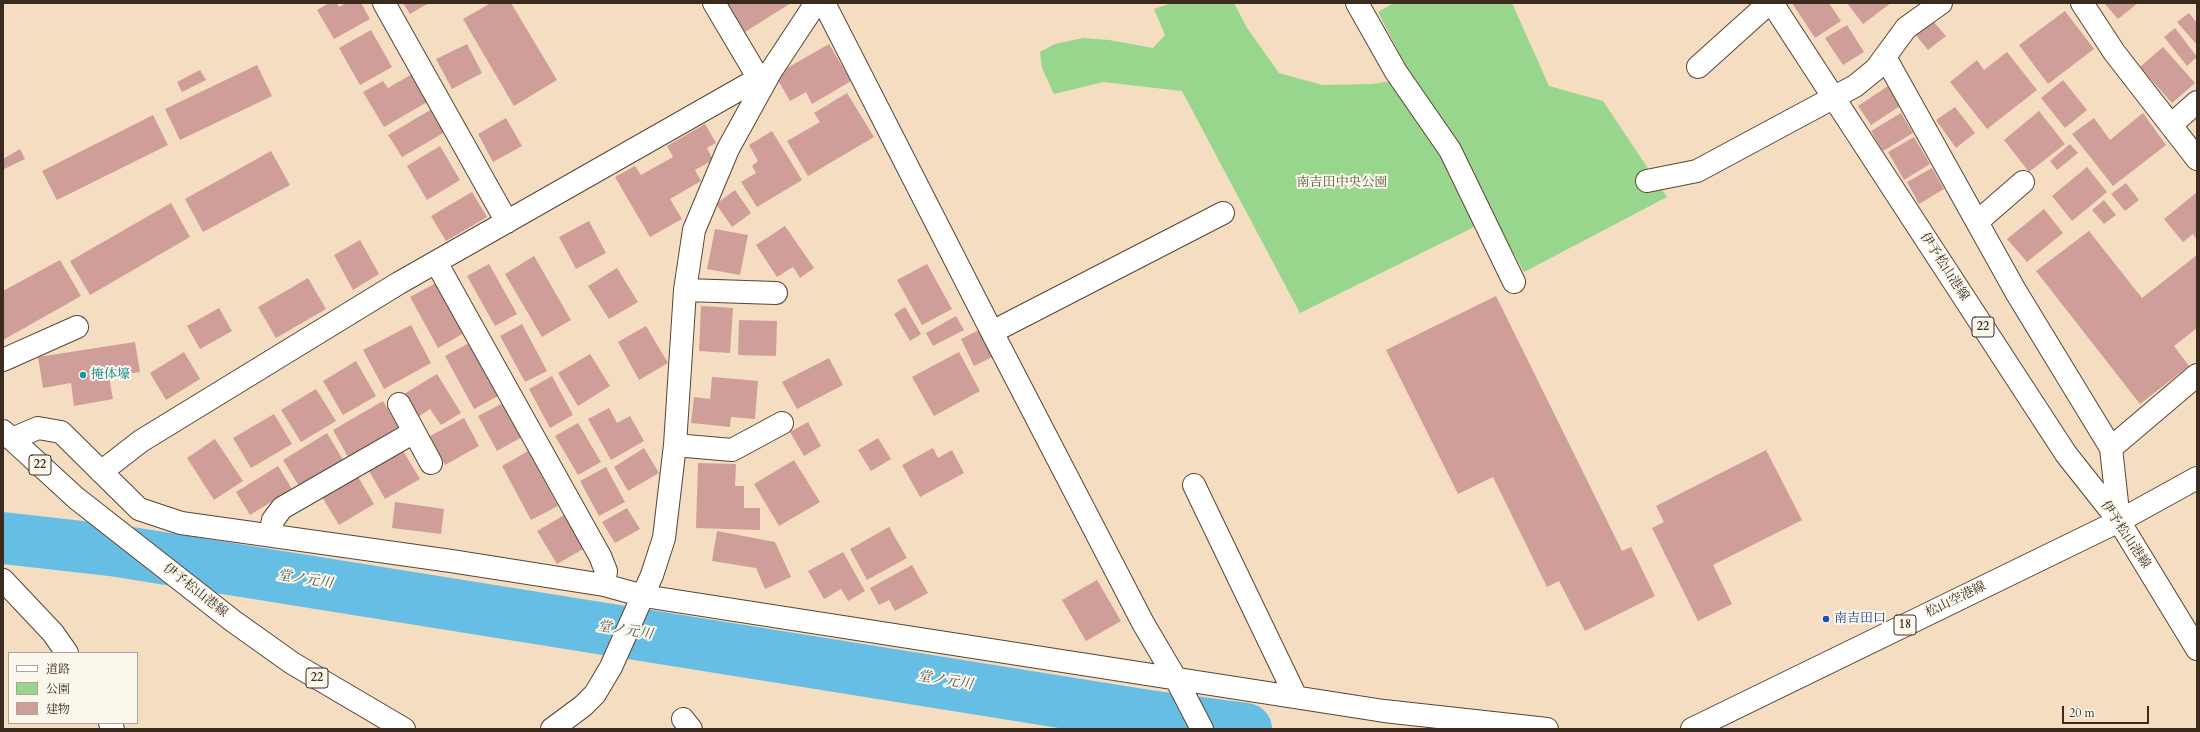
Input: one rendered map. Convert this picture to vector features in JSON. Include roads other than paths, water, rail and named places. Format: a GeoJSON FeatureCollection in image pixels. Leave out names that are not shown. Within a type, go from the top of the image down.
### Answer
{"type":"FeatureCollection","features":[{"type":"Feature","properties":{"kind":"street"},"geometry":{"type":"LineString","coordinates":[[384,3],[507,222]]}},
{"type":"Feature","properties":{"kind":"street"},"geometry":{"type":"LineString","coordinates":[[714,3],[765,75]]}},
{"type":"Feature","properties":{"kind":"street"},"geometry":{"type":"LineString","coordinates":[[552,729],[583,706],[595,694],[611,666],[642,600],[664,538],[675,445],[685,290],[694,230],[728,149],[765,75],[816,3]]}},
{"type":"Feature","properties":{"kind":"street"},"geometry":{"type":"LineString","coordinates":[[824,3],[1143,623],[1180,686],[1202,729]]}},
{"type":"Feature","properties":{"kind":"street"},"geometry":{"type":"LineString","coordinates":[[1357,3],[1396,72],[1450,150],[1514,282]]}},
{"type":"Feature","properties":{"kind":"street"},"geometry":{"type":"LineString","coordinates":[[1698,67],[1769,3]]}},
{"type":"Feature","properties":{"kind":"street","name":"伊予松山港線"},"geometry":{"type":"LineString","coordinates":[[1772,3],[2066,454],[2119,521],[2197,649]]}},
{"type":"Feature","properties":{"kind":"street"},"geometry":{"type":"LineString","coordinates":[[1648,181],[1698,170],[1834,99],[1861,82],[1876,69],[1906,28],[1941,3]]}},
{"type":"Feature","properties":{"kind":"street"},"geometry":{"type":"LineString","coordinates":[[2082,3],[2114,52],[2197,159]]}},
{"type":"Feature","properties":{"kind":"street"},"geometry":{"type":"LineString","coordinates":[[1884,57],[2016,292],[2110,448],[2119,521]]}},
{"type":"Feature","properties":{"kind":"street"},"geometry":{"type":"LineString","coordinates":[[101,472],[141,441],[436,262],[765,75]]}},
{"type":"Feature","properties":{"kind":"street"},"geometry":{"type":"LineString","coordinates":[[2171,125],[2197,102]]}},
{"type":"Feature","properties":{"kind":"street"},"geometry":{"type":"LineString","coordinates":[[1977,222],[2024,182]]}},
{"type":"Feature","properties":{"kind":"street"},"geometry":{"type":"LineString","coordinates":[[992,332],[1222,213]]}},
{"type":"Feature","properties":{"kind":"street"},"geometry":{"type":"LineString","coordinates":[[436,262],[600,556],[606,571],[604,585]]}},
{"type":"Feature","properties":{"kind":"street"},"geometry":{"type":"LineString","coordinates":[[685,290],[776,293]]}},
{"type":"Feature","properties":{"kind":"street"},"geometry":{"type":"LineString","coordinates":[[3,360],[77,327]]}},
{"type":"Feature","properties":{"kind":"street"},"geometry":{"type":"LineString","coordinates":[[2110,448],[2197,375]]}},
{"type":"Feature","properties":{"kind":"street"},"geometry":{"type":"LineString","coordinates":[[399,404],[431,463]]}},
{"type":"Feature","properties":{"kind":"street"},"geometry":{"type":"LineString","coordinates":[[675,445],[732,450],[782,423]]}},
{"type":"Feature","properties":{"kind":"street"},"geometry":{"type":"LineString","coordinates":[[8,435],[38,428],[61,432],[139,509],[181,523],[604,585],[642,600],[1180,686],[1296,698],[1384,711],[1547,729]]}},
{"type":"Feature","properties":{"kind":"street"},"geometry":{"type":"LineString","coordinates":[[270,535],[273,520],[282,508],[414,432]]}},
{"type":"Feature","properties":{"kind":"street","name":"伊予松山港線"},"geometry":{"type":"LineString","coordinates":[[8,435],[76,498],[233,621],[292,663],[404,729]]}},
{"type":"Feature","properties":{"kind":"street","name":"松山空港線"},"geometry":{"type":"LineString","coordinates":[[1692,729],[2119,521],[2197,478]]}},
{"type":"Feature","properties":{"kind":"street"},"geometry":{"type":"LineString","coordinates":[[1194,485],[1296,698]]}},
{"type":"Feature","properties":{"kind":"street"},"geometry":{"type":"LineString","coordinates":[[6,586],[53,633],[66,652]]}},
{"type":"Feature","properties":{"kind":"waterway","name":"堂ノ元川"},"geometry":{"type":"LineString","coordinates":[[3,538],[118,551],[1148,716],[1246,729]]}},
{"type":"Feature","properties":{"kind":"place","name":"掩体壕"},"geometry":{"type":"Point","coordinates":[83,375]}},
{"type":"Feature","properties":{"kind":"place","name":"南吉田口"},"geometry":{"type":"Point","coordinates":[1826,619]}},
{"type":"Feature","properties":{"kind":"park label","name":"南吉田中央公園"},"geometry":{"type":"Point","coordinates":[1342,183]}}]}
